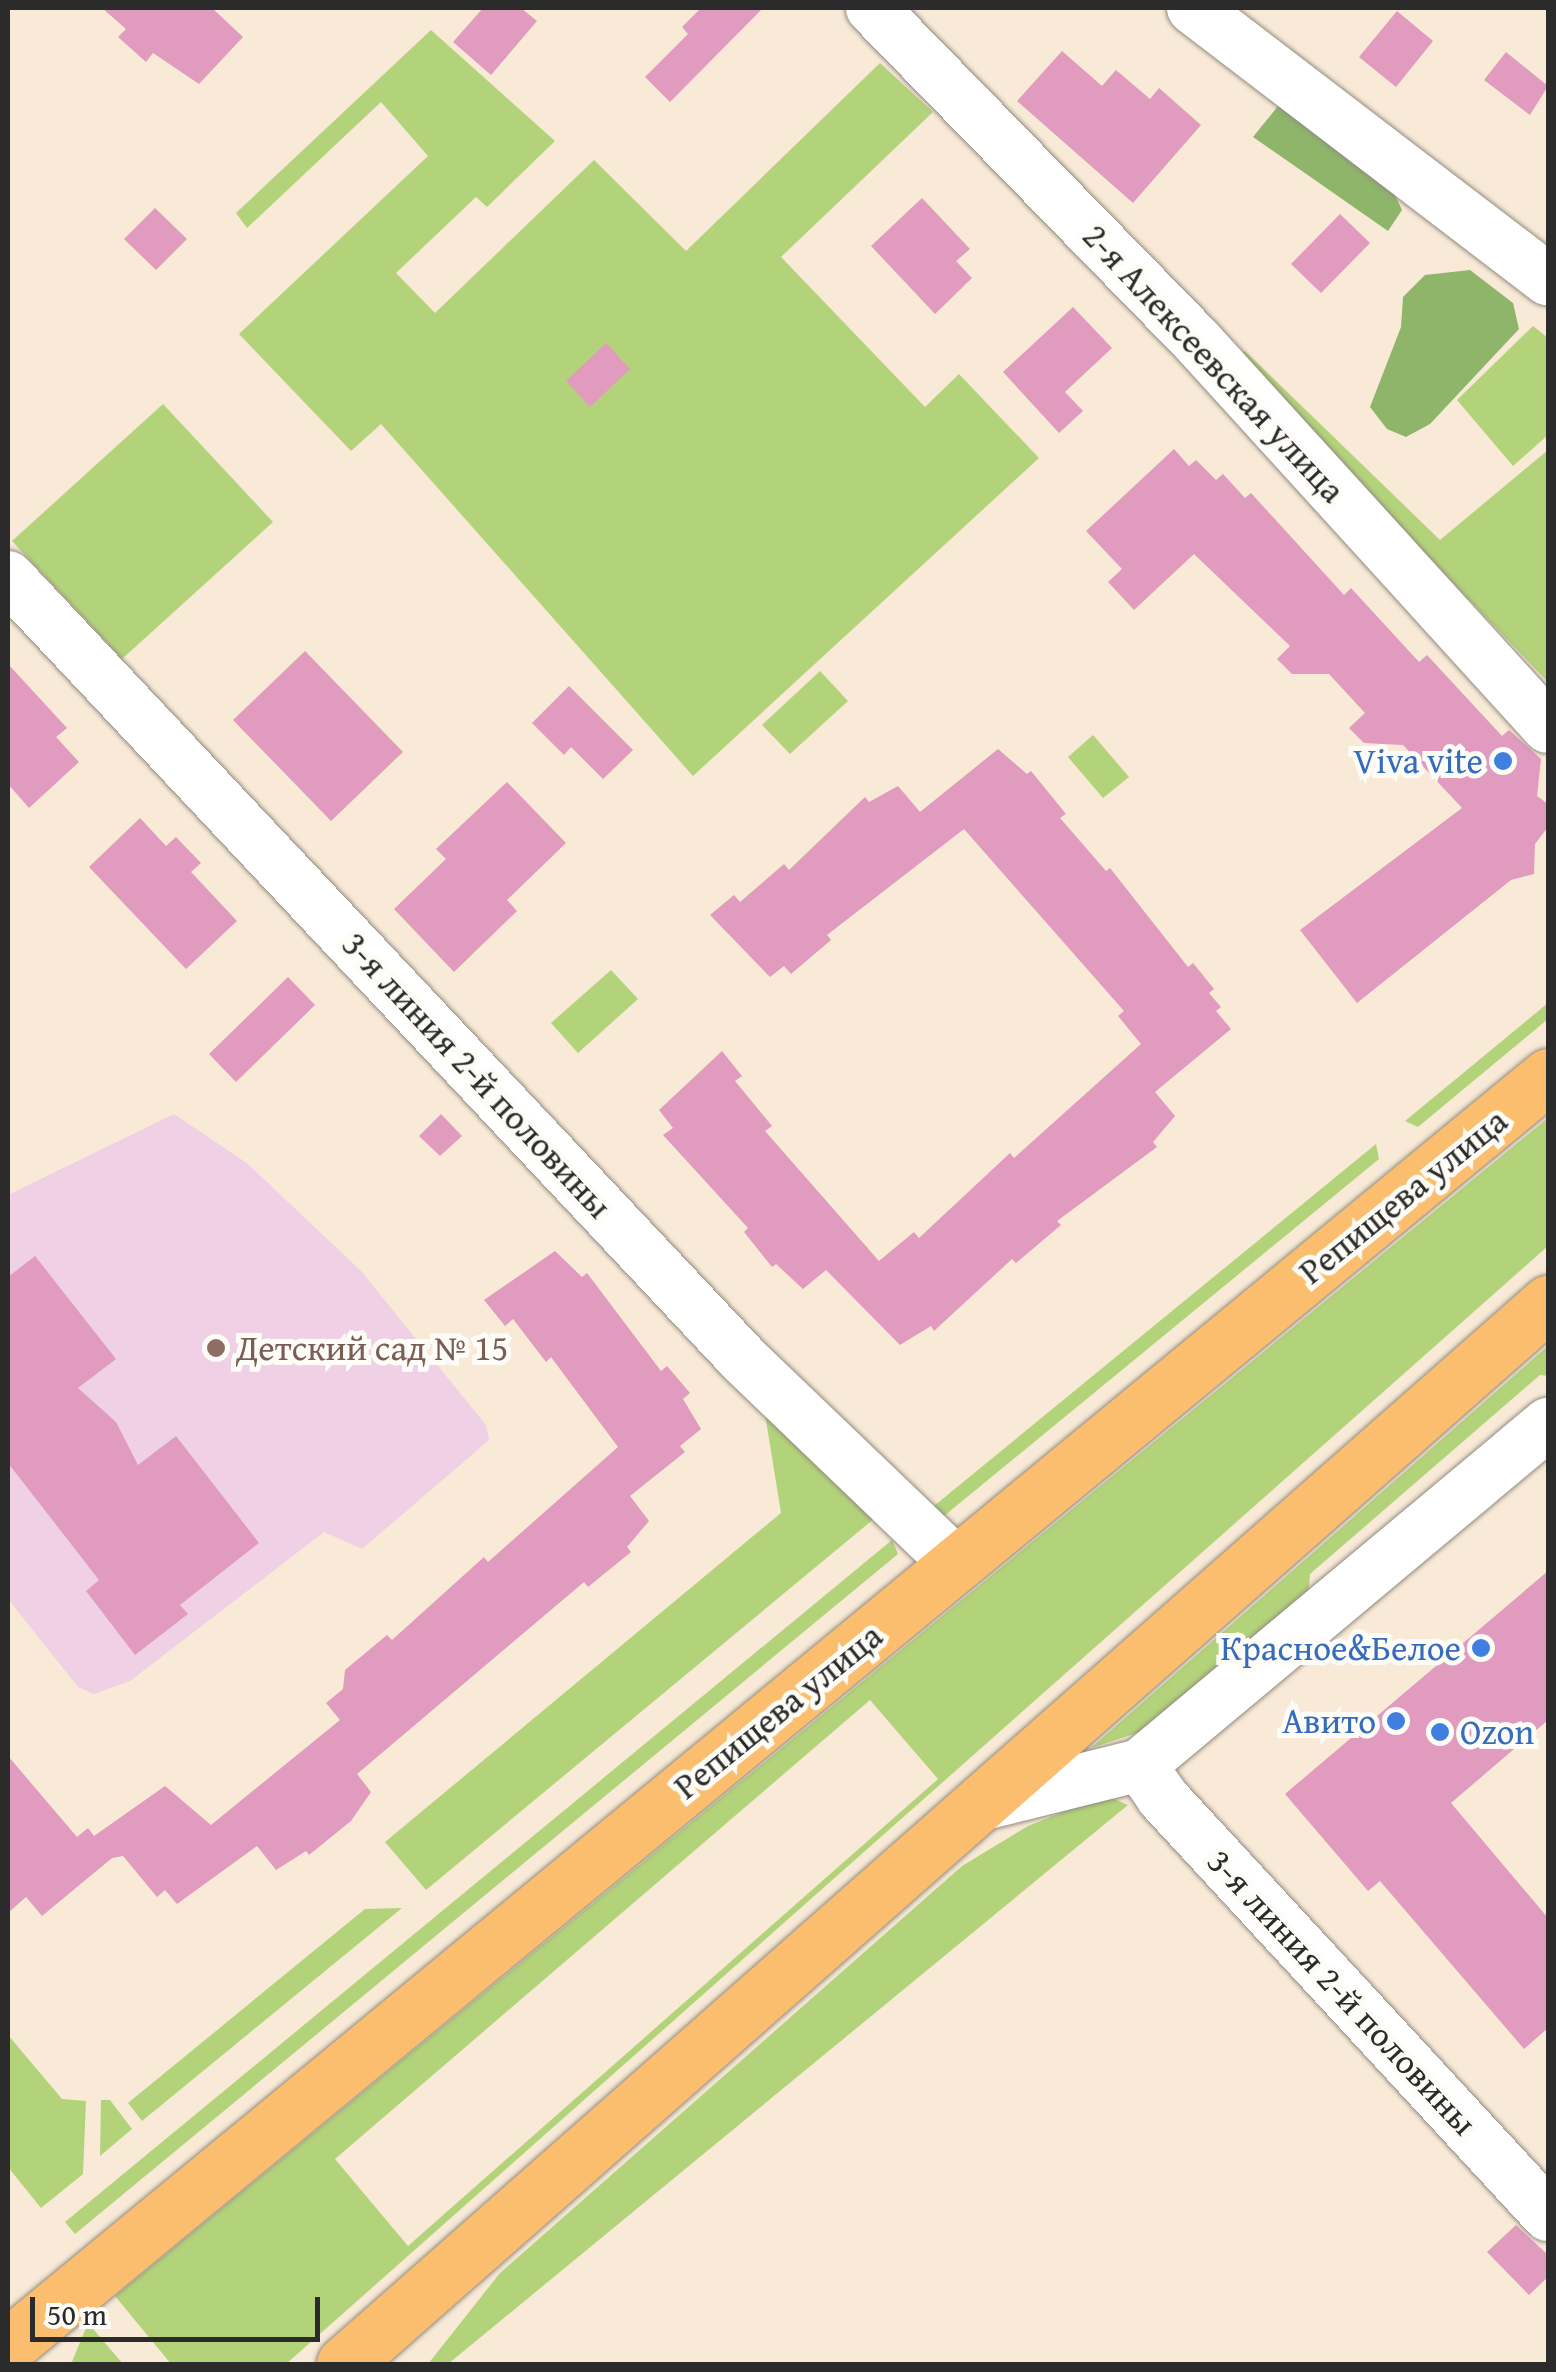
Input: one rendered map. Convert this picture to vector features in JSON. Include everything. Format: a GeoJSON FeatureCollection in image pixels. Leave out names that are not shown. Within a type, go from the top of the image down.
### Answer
{"type":"FeatureCollection","features":[{"type":"Feature","properties":{"kind":"main road","name":"Репищева улица"},"geometry":{"type":"LineString","coordinates":[[8,2346],[1548,1076]]}},
{"type":"Feature","properties":{"kind":"main road"},"geometry":{"type":"LineString","coordinates":[[344,2364],[1548,1303]]}},
{"type":"Feature","properties":{"kind":"street","name":"2-я Алексеевская улица"},"geometry":{"type":"LineString","coordinates":[[872,8],[1196,340],[1548,727]]}},
{"type":"Feature","properties":{"kind":"street"},"geometry":{"type":"LineString","coordinates":[[1193,8],[1548,279]]}},
{"type":"Feature","properties":{"kind":"street","name":"3-я линия 2-й половины"},"geometry":{"type":"LineString","coordinates":[[8,577],[743,1359],[956,1564]]}},
{"type":"Feature","properties":{"kind":"street"},"geometry":{"type":"LineString","coordinates":[[980,1805],[1140,1764],[1548,1424]]}},
{"type":"Feature","properties":{"kind":"street","name":"3-я линия 2-й половины"},"geometry":{"type":"LineString","coordinates":[[1140,1764],[1162,1797],[1548,2215]]}},
{"type":"Feature","properties":{"kind":"shaded area","name":"Детский сад № 15"},"geometry":{"type":"Polygon","coordinates":[[[174,1114],[248,1164],[361,1271],[486,1425],[489,1440],[362,1549],[324,1532],[130,1681],[94,1694],[78,1687],[8,1599],[8,1195],[174,1114]]]}},
{"type":"Feature","properties":{"kind":"green space"},"geometry":{"type":"Polygon","coordinates":[[[431,30],[555,141],[487,207],[476,197],[396,273],[435,313],[594,160],[686,251],[880,63],[933,112],[781,257],[925,407],[959,374],[1039,458],[693,776],[381,424],[351,451],[239,334],[428,156],[381,102],[247,228],[236,213],[431,30]]]}},
{"type":"Feature","properties":{"kind":"green space"},"geometry":{"type":"Polygon","coordinates":[[[1278,106],[1387,178],[1402,210],[1388,231],[1253,137],[1278,106]]]}},
{"type":"Feature","properties":{"kind":"green space"},"geometry":{"type":"Polygon","coordinates":[[[1470,270],[1513,303],[1519,329],[1430,424],[1406,437],[1387,429],[1370,407],[1401,327],[1403,297],[1425,275],[1470,270]]]}},
{"type":"Feature","properties":{"kind":"green space"},"geometry":{"type":"Polygon","coordinates":[[[1533,326],[1548,338],[1548,435],[1513,466],[1457,400],[1533,326]]]}},
{"type":"Feature","properties":{"kind":"green space"},"geometry":{"type":"Polygon","coordinates":[[[1245,351],[1440,540],[1548,450],[1548,682],[1235,356],[1245,351]]]}},
{"type":"Feature","properties":{"kind":"green space"},"geometry":{"type":"Polygon","coordinates":[[[163,404],[273,522],[122,659],[12,541],[163,404]]]}},
{"type":"Feature","properties":{"kind":"green space"},"geometry":{"type":"Polygon","coordinates":[[[820,671],[848,701],[790,754],[762,725],[820,671]]]}},
{"type":"Feature","properties":{"kind":"green space"},"geometry":{"type":"Polygon","coordinates":[[[1093,735],[1129,777],[1103,798],[1068,757],[1093,735]]]}},
{"type":"Feature","properties":{"kind":"green space"},"geometry":{"type":"Polygon","coordinates":[[[611,970],[638,999],[578,1053],[551,1023],[611,970]]]}},
{"type":"Feature","properties":{"kind":"green space"},"geometry":{"type":"Polygon","coordinates":[[[1548,1003],[1548,1019],[1418,1127],[1405,1121],[1548,1003]]]}},
{"type":"Feature","properties":{"kind":"green space"},"geometry":{"type":"Polygon","coordinates":[[[1548,1118],[1548,1246],[286,2364],[171,2364],[115,2296],[1548,1118]],[[870,1700],[335,2159],[408,2246],[938,1779],[870,1700]]]}},
{"type":"Feature","properties":{"kind":"green space"},"geometry":{"type":"Polygon","coordinates":[[[1376,1144],[1379,1159],[944,1516],[929,1510],[1376,1144]]]}},
{"type":"Feature","properties":{"kind":"green space"},"geometry":{"type":"Polygon","coordinates":[[[1548,1346],[1548,1376],[1540,1375],[1310,1574],[1308,1603],[1143,1731],[1091,1748],[1548,1346]]]}},
{"type":"Feature","properties":{"kind":"green space"},"geometry":{"type":"Polygon","coordinates":[[[764,1408],[875,1518],[426,1890],[385,1842],[781,1513],[764,1408]]]}},
{"type":"Feature","properties":{"kind":"green space"},"geometry":{"type":"Polygon","coordinates":[[[892,1540],[898,1554],[75,2234],[65,2222],[892,1540]]]}},
{"type":"Feature","properties":{"kind":"green space"},"geometry":{"type":"Polygon","coordinates":[[[1105,1795],[1128,1805],[448,2364],[428,2364],[500,2273],[962,1866],[1028,1826],[1105,1795]]]}},
{"type":"Feature","properties":{"kind":"green space"},"geometry":{"type":"Polygon","coordinates":[[[402,1908],[142,2121],[128,2103],[365,1909],[402,1908]]]}},
{"type":"Feature","properties":{"kind":"green space"},"geometry":{"type":"Polygon","coordinates":[[[8,2035],[62,2099],[86,2101],[83,2174],[41,2208],[8,2167],[8,2035]]]}},
{"type":"Feature","properties":{"kind":"green space"},"geometry":{"type":"Polygon","coordinates":[[[101,2100],[110,2100],[132,2129],[100,2156],[101,2100]]]}},
{"type":"Feature","properties":{"kind":"green space"},"geometry":{"type":"Polygon","coordinates":[[[88,2323],[123,2364],[71,2364],[88,2323]]]}},
{"type":"Feature","properties":{"kind":"building"},"geometry":{"type":"Polygon","coordinates":[[[102,8],[212,8],[243,37],[199,84],[153,53],[146,62],[118,37],[126,29],[102,8]]]}},
{"type":"Feature","properties":{"kind":"building"},"geometry":{"type":"Polygon","coordinates":[[[483,8],[521,8],[537,21],[491,75],[453,42],[483,8]]]}},
{"type":"Feature","properties":{"kind":"building"},"geometry":{"type":"Polygon","coordinates":[[[701,8],[763,8],[670,102],[645,77],[688,34],[682,27],[701,8]]]}},
{"type":"Feature","properties":{"kind":"building"},"geometry":{"type":"Polygon","coordinates":[[[1397,11],[1433,41],[1396,87],[1359,57],[1397,11]]]}},
{"type":"Feature","properties":{"kind":"building"},"geometry":{"type":"Polygon","coordinates":[[[1062,51],[1102,86],[1116,70],[1150,99],[1159,88],[1201,125],[1133,203],[1017,101],[1062,51]]]}},
{"type":"Feature","properties":{"kind":"building"},"geometry":{"type":"Polygon","coordinates":[[[1506,52],[1548,86],[1530,115],[1484,80],[1506,52]]]}},
{"type":"Feature","properties":{"kind":"building"},"geometry":{"type":"Polygon","coordinates":[[[922,198],[970,249],[956,261],[972,278],[935,314],[871,246],[922,198]]]}},
{"type":"Feature","properties":{"kind":"building"},"geometry":{"type":"Polygon","coordinates":[[[155,208],[187,239],[156,270],[124,239],[155,208]]]}},
{"type":"Feature","properties":{"kind":"building"},"geometry":{"type":"Polygon","coordinates":[[[1340,214],[1370,243],[1321,293],[1291,264],[1340,214]]]}},
{"type":"Feature","properties":{"kind":"building"},"geometry":{"type":"Polygon","coordinates":[[[1073,307],[1112,348],[1065,392],[1083,411],[1059,433],[1003,372],[1073,307]]]}},
{"type":"Feature","properties":{"kind":"building"},"geometry":{"type":"Polygon","coordinates":[[[606,343],[630,369],[590,407],[566,381],[606,343]]]}},
{"type":"Feature","properties":{"kind":"building"},"geometry":{"type":"Polygon","coordinates":[[[1174,449],[1189,466],[1196,460],[1216,480],[1223,474],[1245,498],[1251,493],[1344,595],[1351,588],[1419,662],[1427,655],[1502,736],[1509,730],[1541,759],[1537,796],[1548,804],[1548,827],[1535,844],[1534,874],[1511,880],[1357,1003],[1300,930],[1462,808],[1403,745],[1364,743],[1349,728],[1365,713],[1329,674],[1292,674],[1277,659],[1290,646],[1194,554],[1134,610],[1108,582],[1122,569],[1086,531],[1174,449]]]}},
{"type":"Feature","properties":{"kind":"building"},"geometry":{"type":"Polygon","coordinates":[[[305,651],[403,752],[331,821],[233,720],[305,651]]]}},
{"type":"Feature","properties":{"kind":"building"},"geometry":{"type":"Polygon","coordinates":[[[8,664],[67,728],[56,737],[79,762],[29,808],[8,784],[8,664]]]}},
{"type":"Feature","properties":{"kind":"building"},"geometry":{"type":"Polygon","coordinates":[[[569,686],[633,750],[603,779],[571,747],[564,755],[532,723],[569,686]]]}},
{"type":"Feature","properties":{"kind":"building"},"geometry":{"type":"Polygon","coordinates":[[[998,749],[1027,774],[1031,771],[1066,814],[1060,818],[1106,871],[1110,868],[1188,967],[1193,963],[1214,989],[1209,993],[1221,1007],[1216,1011],[1231,1029],[1155,1092],[1175,1116],[1153,1142],[1157,1147],[1057,1221],[1061,1225],[1016,1263],[1012,1259],[934,1331],[931,1326],[900,1345],[826,1270],[803,1289],[776,1264],[772,1267],[744,1232],[748,1228],[663,1135],[673,1128],[659,1110],[722,1051],[742,1076],[735,1081],[772,1126],[765,1131],[879,1261],[914,1232],[919,1238],[1010,1153],[1014,1158],[1141,1044],[1118,1016],[1124,1011],[964,829],[827,935],[831,940],[791,974],[784,966],[770,977],[710,915],[734,895],[740,902],[784,864],[789,870],[865,797],[869,802],[898,786],[920,812],[998,749]]]}},
{"type":"Feature","properties":{"kind":"building"},"geometry":{"type":"Polygon","coordinates":[[[507,782],[566,843],[507,900],[517,911],[454,972],[394,909],[446,859],[436,849],[507,782]]]}},
{"type":"Feature","properties":{"kind":"building"},"geometry":{"type":"Polygon","coordinates":[[[140,818],[166,846],[176,837],[201,863],[191,872],[237,921],[186,969],[89,867],[140,818]]]}},
{"type":"Feature","properties":{"kind":"building"},"geometry":{"type":"Polygon","coordinates":[[[288,977],[315,1005],[236,1082],[209,1054],[288,977]]]}},
{"type":"Feature","properties":{"kind":"building"},"geometry":{"type":"Polygon","coordinates":[[[441,1114],[462,1136],[440,1156],[419,1136],[441,1114]]]}},
{"type":"Feature","properties":{"kind":"building"},"geometry":{"type":"Polygon","coordinates":[[[555,1251],[582,1277],[587,1273],[661,1371],[667,1366],[690,1393],[683,1399],[701,1429],[680,1446],[685,1452],[630,1496],[649,1521],[627,1547],[631,1552],[588,1587],[584,1582],[357,1774],[371,1792],[351,1821],[309,1855],[306,1851],[276,1870],[257,1846],[177,1904],[165,1890],[157,1897],[123,1856],[112,1858],[42,1916],[26,1897],[8,1913],[8,1756],[77,1837],[88,1828],[94,1836],[165,1786],[211,1825],[340,1720],[326,1703],[343,1689],[345,1670],[387,1635],[392,1640],[484,1557],[488,1562],[618,1447],[551,1357],[546,1362],[513,1319],[505,1326],[484,1300],[555,1251]]]}},
{"type":"Feature","properties":{"kind":"building"},"geometry":{"type":"Polygon","coordinates":[[[35,1256],[116,1359],[78,1388],[116,1422],[138,1465],[176,1436],[259,1543],[180,1605],[188,1614],[135,1655],[86,1591],[99,1580],[8,1463],[8,1277],[35,1256]]]}},
{"type":"Feature","properties":{"kind":"building"},"geometry":{"type":"Polygon","coordinates":[[[1548,1571],[1548,1720],[1451,1803],[1548,1918],[1548,2028],[1524,2049],[1380,1881],[1368,1891],[1285,1794],[1548,1571]]]}},
{"type":"Feature","properties":{"kind":"building"},"geometry":{"type":"Polygon","coordinates":[[[1516,2225],[1548,2255],[1548,2277],[1529,2295],[1487,2252],[1516,2225]]]}},
{"type":"Feature","properties":{"kind":"place","name":"Viva vite"},"geometry":{"type":"Point","coordinates":[1503,761]}},
{"type":"Feature","properties":{"kind":"place","name":"Детский сад № 15"},"geometry":{"type":"Point","coordinates":[216,1348]}},
{"type":"Feature","properties":{"kind":"place","name":"Красное&Белое"},"geometry":{"type":"Point","coordinates":[1481,1648]}},
{"type":"Feature","properties":{"kind":"place","name":"Авито"},"geometry":{"type":"Point","coordinates":[1396,1721]}},
{"type":"Feature","properties":{"kind":"place","name":"Ozon"},"geometry":{"type":"Point","coordinates":[1440,1732]}}]}
